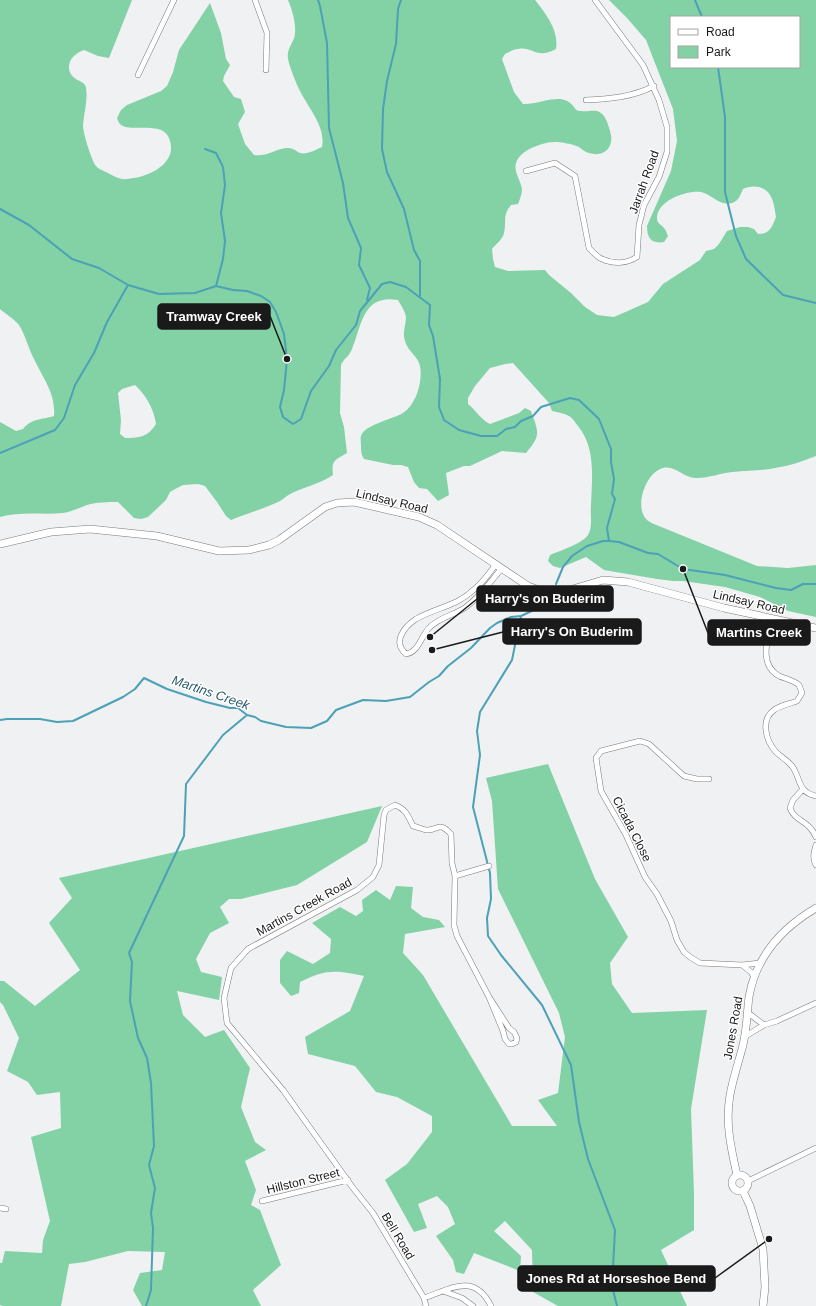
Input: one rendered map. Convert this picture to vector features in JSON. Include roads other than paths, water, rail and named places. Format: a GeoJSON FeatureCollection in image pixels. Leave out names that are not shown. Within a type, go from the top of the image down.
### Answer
{"type":"FeatureCollection","features":[{"type":"Feature","properties":{"kind":"street"},"geometry":{"type":"LineString","coordinates":[[138,75],[174,0]]}},
{"type":"Feature","properties":{"kind":"street"},"geometry":{"type":"LineString","coordinates":[[255,0],[267,33],[266,70]]}},
{"type":"Feature","properties":{"kind":"street","name":"Jarrah Road"},"geometry":{"type":"LineString","coordinates":[[526,171],[555,163],[575,176],[589,248],[602,259],[621,263],[637,258],[638,226],[644,205],[659,177],[667,152],[667,128],[654,86],[643,65],[596,0]]}},
{"type":"Feature","properties":{"kind":"street"},"geometry":{"type":"LineString","coordinates":[[586,100],[611,99],[644,91],[654,86]]}},
{"type":"Feature","properties":{"kind":"street","name":"Lindsay Road"},"geometry":{"type":"LineString","coordinates":[[0,544],[51,532],[90,529],[157,536],[219,550],[249,550],[269,545],[279,540],[325,507],[346,502],[363,504],[428,520],[454,535],[528,586],[542,591],[566,591],[603,580],[628,582],[724,608],[816,628]]}},
{"type":"Feature","properties":{"kind":"street"},"geometry":{"type":"LineString","coordinates":[[499,566],[479,596],[466,607],[432,625],[424,633],[416,650],[406,654],[401,649],[399,642],[401,636],[409,625],[416,619],[456,602],[472,592],[499,566]]}},
{"type":"Feature","properties":{"kind":"street"},"geometry":{"type":"LineString","coordinates":[[772,619],[766,648],[768,662],[774,673],[799,685],[802,693],[797,701],[782,706],[770,714],[766,728],[767,736],[774,750],[792,766],[803,789],[811,795],[816,796]]}},
{"type":"Feature","properties":{"kind":"street","name":"Cicada Close"},"geometry":{"type":"LineString","coordinates":[[709,779],[697,779],[684,776],[649,744],[640,741],[601,751],[596,758],[602,792],[626,835],[645,877],[671,921],[677,940],[684,952],[700,963],[742,966],[760,963]]}},
{"type":"Feature","properties":{"kind":"street"},"geometry":{"type":"LineString","coordinates":[[803,789],[793,800],[790,808],[795,817],[807,824],[816,837]]}},
{"type":"Feature","properties":{"kind":"street","name":"Martins Creek Road"},"geometry":{"type":"LineString","coordinates":[[348,1180],[283,1090],[227,1023],[224,998],[231,968],[248,949],[357,890],[370,880],[379,865],[384,815],[389,807],[395,805],[400,807],[408,816],[412,826],[426,830],[440,826],[451,834],[452,863],[455,876],[454,925],[456,936],[489,997],[509,1028],[514,1032],[517,1038],[516,1042],[509,1044],[505,1039],[489,997]]}},
{"type":"Feature","properties":{"kind":"street"},"geometry":{"type":"LineString","coordinates":[[816,844],[814,860],[816,865]]}},
{"type":"Feature","properties":{"kind":"street"},"geometry":{"type":"LineString","coordinates":[[455,876],[489,866]]}},
{"type":"Feature","properties":{"kind":"street","name":"Jones Road"},"geometry":{"type":"LineString","coordinates":[[737,1175],[728,1135],[728,1112],[730,1094],[744,1037],[754,977],[760,963],[782,933],[800,917],[816,908]]}},
{"type":"Feature","properties":{"kind":"street"},"geometry":{"type":"LineString","coordinates":[[742,966],[751,972],[754,977]]}},
{"type":"Feature","properties":{"kind":"street"},"geometry":{"type":"LineString","coordinates":[[744,1037],[764,1025],[777,1021],[816,1003]]}},
{"type":"Feature","properties":{"kind":"street"},"geometry":{"type":"LineString","coordinates":[[748,1012],[764,1025]]}},
{"type":"Feature","properties":{"kind":"street"},"geometry":{"type":"LineString","coordinates":[[748,1181],[816,1148]]}},
{"type":"Feature","properties":{"kind":"street"},"geometry":{"type":"LineString","coordinates":[[737,1175],[744,1176],[748,1181],[748,1187],[743,1191],[736,1191],[732,1186],[732,1180],[737,1175]]}},
{"type":"Feature","properties":{"kind":"street","name":"Hillston Street"},"geometry":{"type":"LineString","coordinates":[[262,1201],[348,1180]]}},
{"type":"Feature","properties":{"kind":"street","name":"Bell Road"},"geometry":{"type":"LineString","coordinates":[[348,1180],[373,1213],[424,1298],[426,1306]]}},
{"type":"Feature","properties":{"kind":"street"},"geometry":{"type":"LineString","coordinates":[[743,1191],[750,1206],[763,1250],[765,1287],[763,1306]]}},
{"type":"Feature","properties":{"kind":"street"},"geometry":{"type":"LineString","coordinates":[[0,1208],[6,1209]]}},
{"type":"Feature","properties":{"kind":"street"},"geometry":{"type":"LineString","coordinates":[[424,1298],[464,1285],[477,1288],[487,1298],[490,1306]]}},
{"type":"Feature","properties":{"kind":"street"},"geometry":{"type":"LineString","coordinates":[[444,1291],[462,1298],[473,1306]]}},
{"type":"Feature","properties":{"kind":"waterway"},"geometry":{"type":"LineString","coordinates":[[318,0],[327,43],[329,128],[343,183],[348,218],[361,248],[359,265],[370,288],[367,300]]}},
{"type":"Feature","properties":{"kind":"waterway"},"geometry":{"type":"LineString","coordinates":[[401,0],[398,9],[396,44],[387,81],[383,109],[382,149],[387,172],[404,209],[414,250],[420,261],[420,296]]}},
{"type":"Feature","properties":{"kind":"waterway"},"geometry":{"type":"LineString","coordinates":[[695,0],[702,16]]}},
{"type":"Feature","properties":{"kind":"waterway"},"geometry":{"type":"LineString","coordinates":[[718,68],[725,117],[725,192],[736,236],[746,259],[783,295],[816,303]]}},
{"type":"Feature","properties":{"kind":"waterway"},"geometry":{"type":"LineString","coordinates":[[205,149],[216,153],[223,167],[225,185],[221,213],[225,241],[223,259],[216,286]]}},
{"type":"Feature","properties":{"kind":"waterway"},"geometry":{"type":"LineString","coordinates":[[0,209],[29,225],[72,259],[99,268],[128,285],[159,294],[195,293],[216,286],[233,290],[247,291],[261,296],[270,302],[276,312],[284,334],[287,359],[284,390],[280,407],[283,417],[293,424],[301,419],[311,391],[329,366],[336,350],[356,325],[360,311],[382,284],[390,282],[406,287],[430,305],[429,325],[433,336],[440,379],[439,407],[444,420],[459,430],[481,436],[497,436],[506,429],[515,427],[521,421],[533,416],[541,407],[570,398],[579,400],[599,419],[611,449],[611,462],[614,479],[612,494],[615,499],[607,528],[609,541]]}},
{"type":"Feature","properties":{"kind":"waterway"},"geometry":{"type":"LineString","coordinates":[[0,453],[55,430],[64,418],[75,385],[94,353],[107,322],[128,285]]}},
{"type":"Feature","properties":{"kind":"waterway","name":"Martins Creek"},"geometry":{"type":"LineString","coordinates":[[556,584],[563,567],[572,556],[587,546],[603,541],[619,542],[648,553],[658,554],[683,569],[725,575],[776,588],[791,590],[803,584],[816,584]]}},
{"type":"Feature","properties":{"kind":"waterway","name":"Martins Creek"},"geometry":{"type":"LineString","coordinates":[[0,720],[40,719],[57,722],[73,721],[123,697],[135,689],[144,678],[167,689],[206,702],[230,708],[238,708],[247,715],[255,717],[261,721],[286,727],[311,728],[327,721],[336,710],[363,700],[386,701],[410,697],[439,676],[448,666],[471,648],[490,628],[511,617],[521,616],[536,609],[553,594]]}},
{"type":"Feature","properties":{"kind":"waterway"},"geometry":{"type":"LineString","coordinates":[[521,616],[512,660],[480,712],[477,731],[480,755],[473,807],[490,873],[491,899],[487,918],[488,936],[501,955],[542,1005],[571,1065],[579,1122],[588,1159],[615,1230],[612,1286],[617,1306]]}},
{"type":"Feature","properties":{"kind":"waterway"},"geometry":{"type":"LineString","coordinates":[[146,1306],[151,1290],[153,1228],[151,1213],[155,1188],[149,1165],[154,1146],[151,1083],[147,1058],[138,1038],[130,1001],[132,962],[129,953],[184,836],[186,784],[223,735],[247,715]]}},
{"type":"Feature","properties":{"kind":"place","name":"Tramway Creek"},"geometry":{"type":"Point","coordinates":[287,359]}},
{"type":"Feature","properties":{"kind":"place","name":"Martins Creek"},"geometry":{"type":"Point","coordinates":[683,569]}},
{"type":"Feature","properties":{"kind":"place","name":"Harry's on Buderim"},"geometry":{"type":"Point","coordinates":[430,637]}},
{"type":"Feature","properties":{"kind":"place","name":"Harry's On Buderim"},"geometry":{"type":"Point","coordinates":[432,650]}},
{"type":"Feature","properties":{"kind":"place","name":"Jones Rd at Horseshoe Bend"},"geometry":{"type":"Point","coordinates":[769,1239]}}]}
